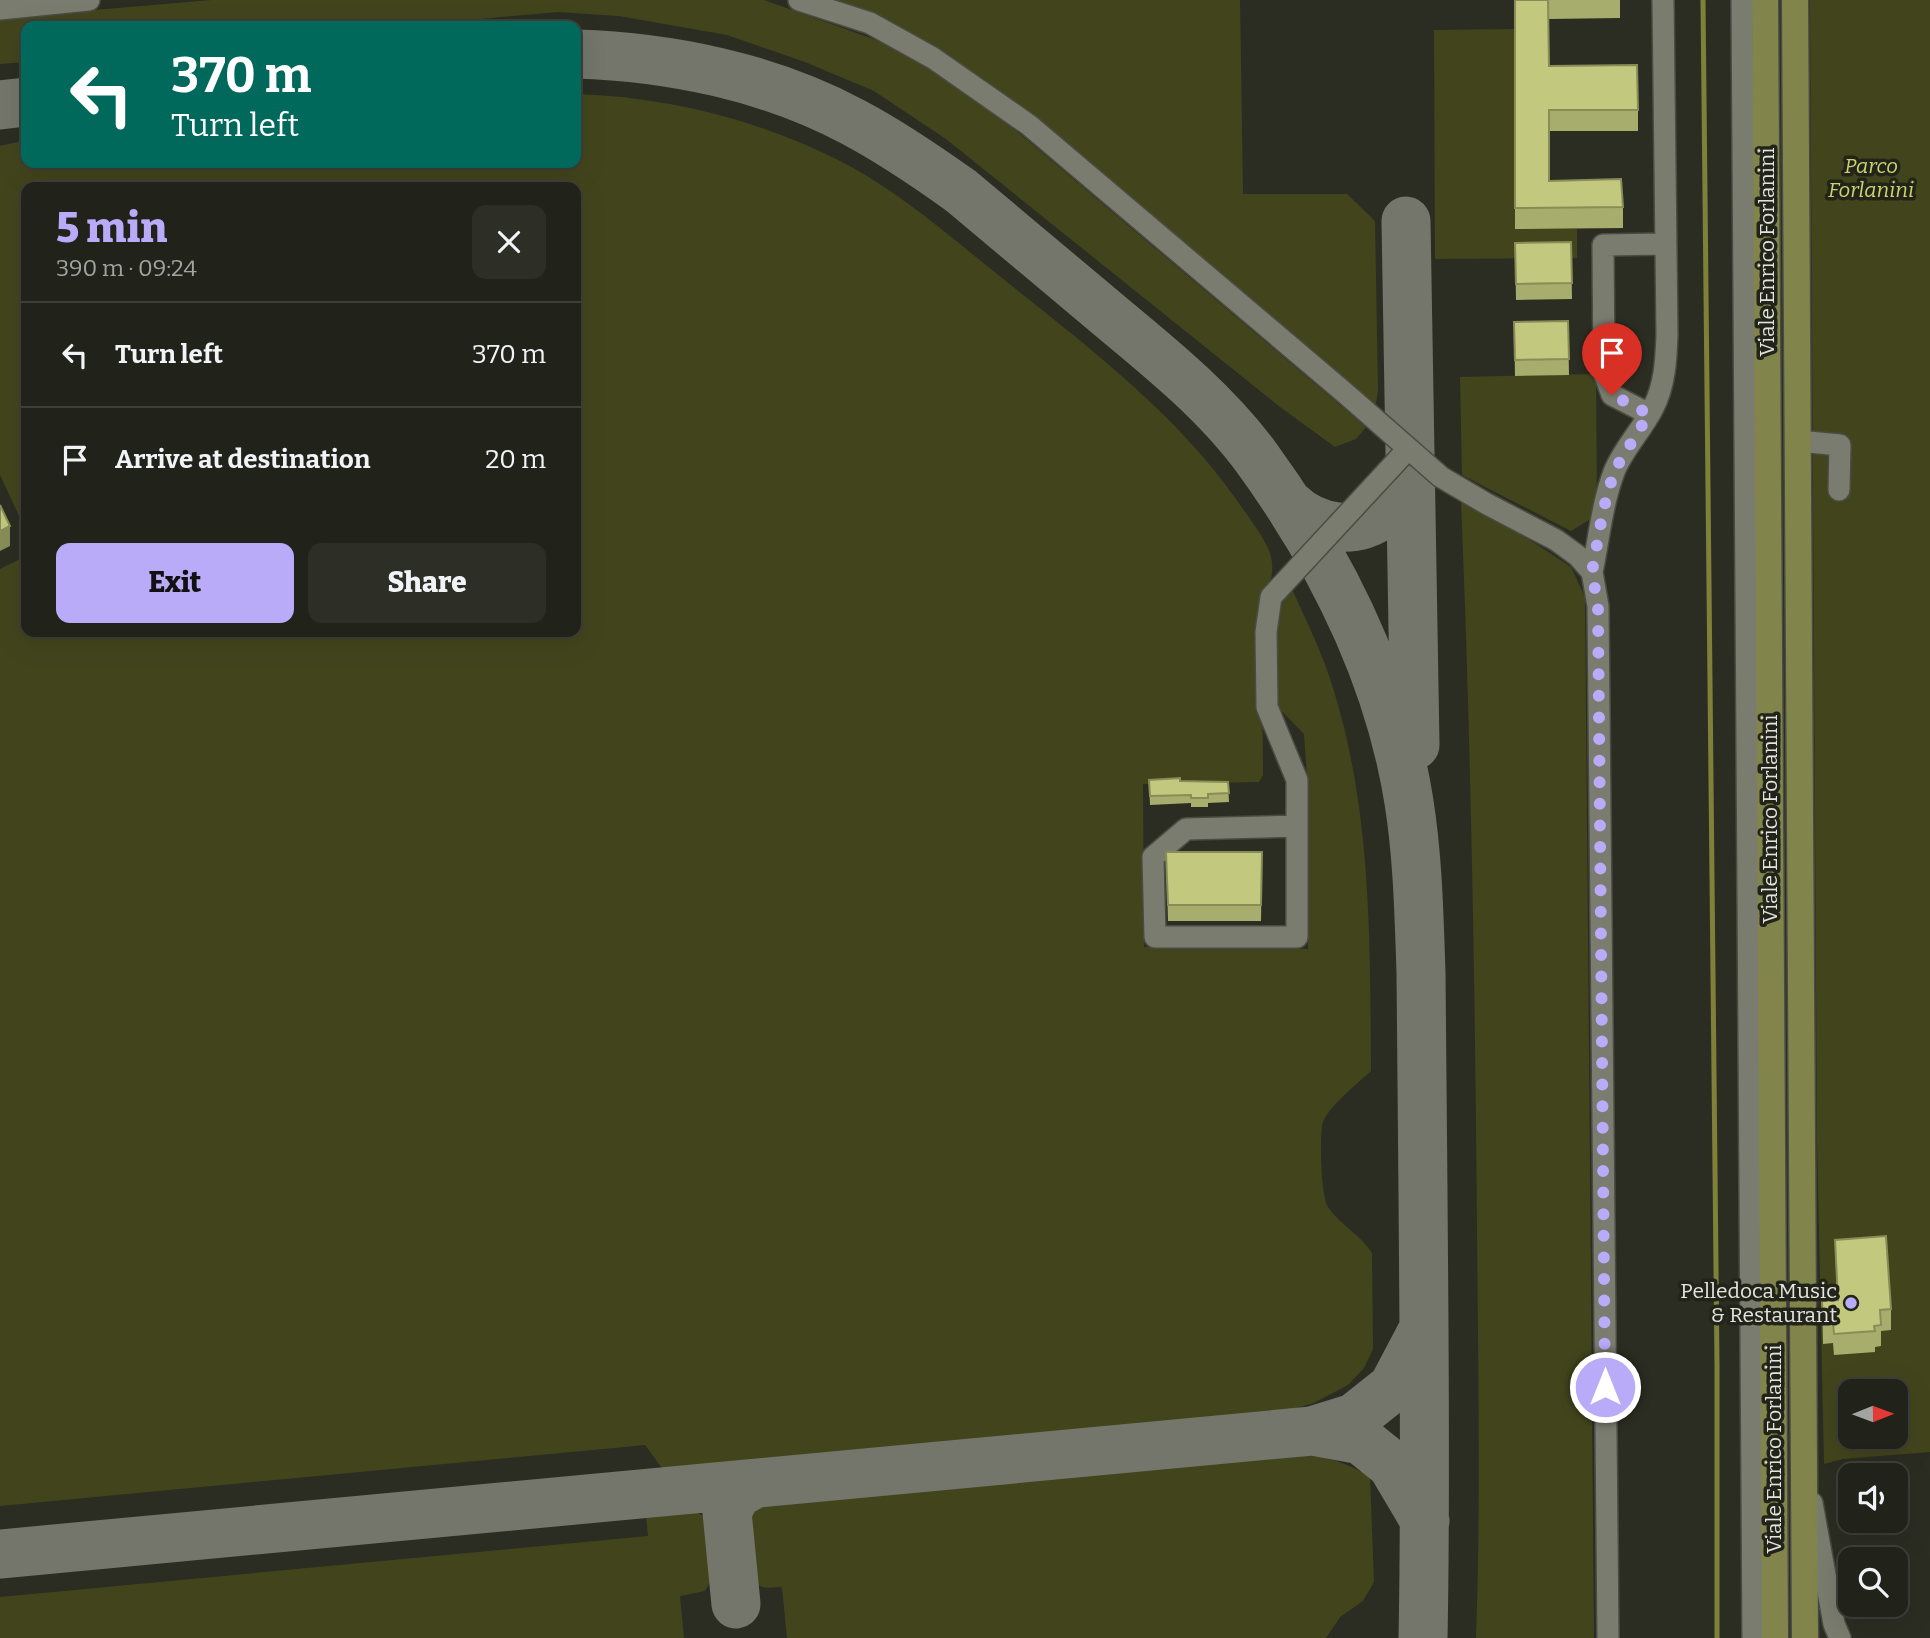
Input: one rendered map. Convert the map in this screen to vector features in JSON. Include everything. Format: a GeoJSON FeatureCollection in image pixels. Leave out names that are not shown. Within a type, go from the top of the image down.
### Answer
{"type":"FeatureCollection","features":[{"type":"Feature","properties":{"kind":"main road","name":"Viale Enrico Forlanini"},"geometry":{"type":"LineString","coordinates":[[1765,0],[1775,1638]]}},
{"type":"Feature","properties":{"kind":"main road","name":"Viale Enrico Forlanini"},"geometry":{"type":"LineString","coordinates":[[1795,0],[1805,1638]]}},
{"type":"Feature","properties":{"kind":"lane"},"geometry":{"type":"LineString","coordinates":[[0,9],[89,0]]}},
{"type":"Feature","properties":{"kind":"lane"},"geometry":{"type":"LineString","coordinates":[[799,0],[870,23],[933,58],[1028,125],[1441,477],[1556,540],[1578,556],[1592,572]]}},
{"type":"Feature","properties":{"kind":"lane"},"geometry":{"type":"LineString","coordinates":[[1608,1638],[1598,607],[1592,572],[1603,511],[1614,471],[1660,392],[1666,367],[1668,335],[1663,0]]}},
{"type":"Feature","properties":{"kind":"lane"},"geometry":{"type":"LineString","coordinates":[[1742,0],[1753,1638]]}},
{"type":"Feature","properties":{"kind":"lane"},"geometry":{"type":"LineString","coordinates":[[1649,414],[1612,395],[1604,373],[1603,244],[1665,244]]}},
{"type":"Feature","properties":{"kind":"lane"},"geometry":{"type":"LineString","coordinates":[[1798,441],[1840,445],[1839,490]]}},
{"type":"Feature","properties":{"kind":"lane"},"geometry":{"type":"LineString","coordinates":[[1297,826],[1186,829],[1153,857],[1154,937],[1297,937],[1297,826],[1297,780],[1267,707],[1266,632],[1271,597],[1409,449]]}},
{"type":"Feature","properties":{"kind":"lane"},"geometry":{"type":"LineString","coordinates":[[1804,1467],[1834,1624],[1840,1638]]}},
{"type":"Feature","properties":{"kind":"green space"},"geometry":{"type":"Polygon","coordinates":[[[212,0],[764,0],[890,45],[954,84],[1019,133],[1366,427],[1356,439],[1335,447],[1280,407],[946,139],[874,91],[805,62],[727,35],[619,16],[558,12],[459,21],[21,21],[21,62],[0,64],[0,18],[212,0]]]}},
{"type":"Feature","properties":{"kind":"green space"},"geometry":{"type":"Polygon","coordinates":[[[829,0],[1240,0],[1243,194],[1347,194],[1375,221],[1378,391],[1375,409],[1108,181],[829,0]]]}},
{"type":"Feature","properties":{"kind":"green space","name":"Parco Forlanini"},"geometry":{"type":"Polygon","coordinates":[[[1810,0],[1930,0],[1930,1452],[1843,1459],[1824,1464],[1817,1140],[1810,0]]]}},
{"type":"Feature","properties":{"kind":"green space"},"geometry":{"type":"Polygon","coordinates":[[[1515,29],[1515,229],[1577,229],[1577,258],[1435,259],[1434,30],[1515,29]]]}},
{"type":"Feature","properties":{"kind":"green space"},"geometry":{"type":"Polygon","coordinates":[[[581,94],[677,105],[775,133],[838,160],[880,184],[940,228],[1126,380],[1157,408],[1213,469],[1258,530],[1268,548],[1272,567],[1259,628],[1263,775],[1259,782],[1143,784],[1144,947],[1308,949],[1307,777],[1304,734],[1274,703],[1274,615],[1280,597],[1292,589],[1326,667],[1341,716],[1360,816],[1365,867],[1371,1071],[1344,1095],[1326,1116],[1322,1129],[1321,1152],[1322,1179],[1328,1207],[1372,1253],[1373,1349],[1364,1368],[1348,1385],[1314,1403],[1278,1413],[671,1468],[662,1468],[645,1445],[0,1506],[0,569],[21,558],[21,637],[581,637],[581,182],[21,182],[21,520],[0,475],[0,146],[21,141],[21,168],[581,168],[581,94]]]}},
{"type":"Feature","properties":{"kind":"green space"},"geometry":{"type":"Polygon","coordinates":[[[1596,374],[1597,515],[1571,531],[1462,475],[1460,377],[1596,374]]]}},
{"type":"Feature","properties":{"kind":"green space"},"geometry":{"type":"Polygon","coordinates":[[[1461,501],[1571,567],[1585,597],[1594,1638],[1476,1638],[1479,1432],[1475,1045],[1461,501]]]}},
{"type":"Feature","properties":{"kind":"green space"},"geometry":{"type":"Polygon","coordinates":[[[1286,1453],[1329,1459],[1370,1476],[1374,1582],[1363,1601],[1340,1617],[1326,1638],[787,1638],[782,1587],[763,1587],[755,1580],[751,1515],[758,1503],[1286,1453]]]}},
{"type":"Feature","properties":{"kind":"green space"},"geometry":{"type":"Polygon","coordinates":[[[695,1511],[707,1518],[710,1582],[705,1591],[680,1596],[684,1638],[0,1638],[0,1597],[648,1536],[646,1517],[695,1511]]]}},
{"type":"Feature","properties":{"kind":"building"},"geometry":{"type":"Polygon","coordinates":[[[1515,0],[1548,0],[1549,66],[1637,65],[1638,110],[1549,110],[1549,181],[1621,179],[1623,207],[1515,208],[1515,0]]]}},
{"type":"Feature","properties":{"kind":"building"},"geometry":{"type":"Polygon","coordinates":[[[1571,242],[1572,283],[1516,284],[1515,243],[1571,242]]]}},
{"type":"Feature","properties":{"kind":"building"},"geometry":{"type":"Polygon","coordinates":[[[1568,321],[1569,359],[1515,360],[1514,322],[1568,321]]]}},
{"type":"Feature","properties":{"kind":"building"},"geometry":{"type":"Polygon","coordinates":[[[0,505],[10,526],[0,531],[0,505]]]}},
{"type":"Feature","properties":{"kind":"building"},"geometry":{"type":"Polygon","coordinates":[[[1180,778],[1180,781],[1228,782],[1229,793],[1208,794],[1208,798],[1191,798],[1191,795],[1150,796],[1149,780],[1180,778]]]}},
{"type":"Feature","properties":{"kind":"building"},"geometry":{"type":"Polygon","coordinates":[[[1166,852],[1262,852],[1261,905],[1168,905],[1166,852]]]}},
{"type":"Feature","properties":{"kind":"building"},"geometry":{"type":"Polygon","coordinates":[[[1886,1236],[1891,1309],[1880,1310],[1881,1325],[1874,1326],[1875,1331],[1834,1334],[1833,1322],[1823,1323],[1822,1301],[1838,1300],[1835,1240],[1886,1236]]]}},
{"type":"Feature","properties":{"kind":"waterway"},"geometry":{"type":"LineString","coordinates":[[1703,0],[1717,1365],[1717,1638]]}},
{"type":"Feature","properties":{"kind":"taxiway"},"geometry":{"type":"LineString","coordinates":[[581,54],[683,65],[719,72],[788,93],[853,122],[935,172],[1188,382],[1224,418],[1283,496],[1332,578],[1372,664],[1387,709],[1409,802],[1416,866],[1423,1109],[1423,1638]]}},
{"type":"Feature","properties":{"kind":"taxiway"},"geometry":{"type":"LineString","coordinates":[[0,105],[21,103]]}},
{"type":"Feature","properties":{"kind":"taxiway"},"geometry":{"type":"LineString","coordinates":[[1406,221],[1415,745]]}},
{"type":"Feature","properties":{"kind":"taxiway"},"geometry":{"type":"LineString","coordinates":[[1289,504],[1300,513],[1324,524],[1337,527],[1364,524],[1376,519],[1399,498],[1409,467]]}},
{"type":"Feature","properties":{"kind":"taxiway"},"geometry":{"type":"LineString","coordinates":[[0,1554],[1312,1431],[1354,1418],[1393,1387],[1423,1330]]}},
{"type":"Feature","properties":{"kind":"taxiway"},"geometry":{"type":"LineString","coordinates":[[1312,1431],[1361,1440],[1392,1465],[1425,1521]]}},
{"type":"Feature","properties":{"kind":"taxiway"},"geometry":{"type":"LineString","coordinates":[[736,1604],[727,1512],[736,1494],[756,1483]]}},
{"type":"Feature","properties":{"kind":"place","name":"Pelledoca Music & Restaurant"},"geometry":{"type":"Point","coordinates":[1851,1303]}},
{"type":"Feature","properties":{"kind":"route"},"geometry":{"type":"LineString","coordinates":[[1605,1387],[1598,607],[1592,572],[1603,511],[1614,471],[1649,414],[1612,395]]}}]}
